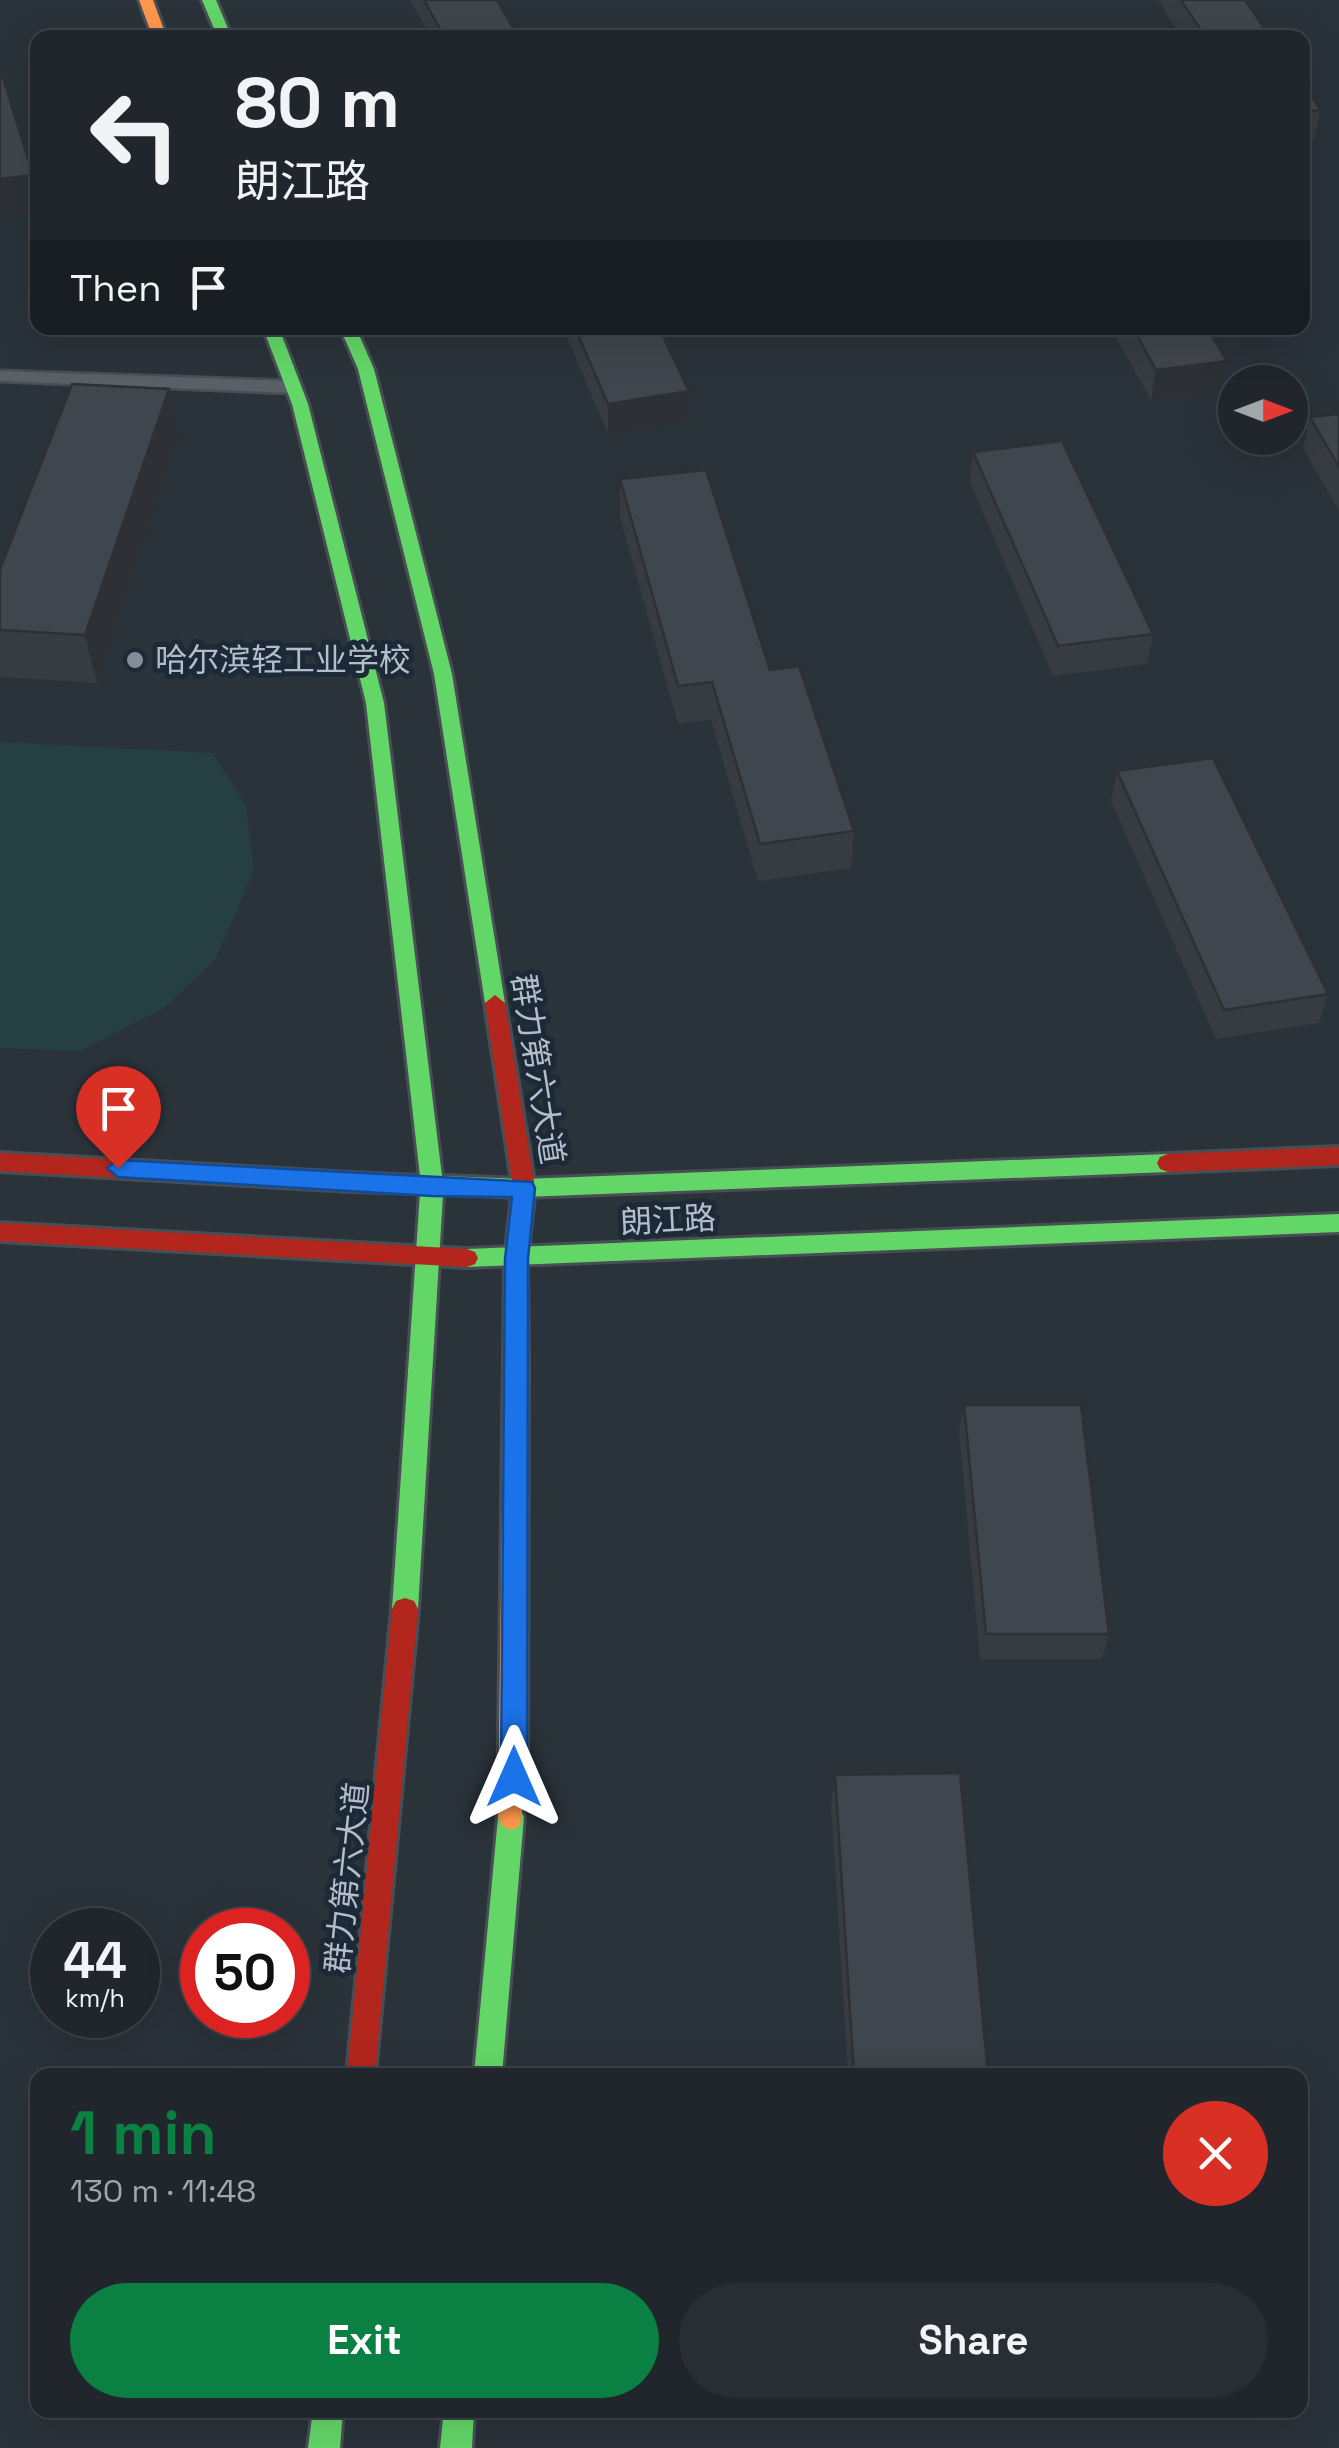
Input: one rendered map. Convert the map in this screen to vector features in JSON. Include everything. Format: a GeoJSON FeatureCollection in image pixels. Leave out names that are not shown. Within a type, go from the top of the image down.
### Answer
{"type":"FeatureCollection","features":[{"type":"Feature","properties":{"kind":"main road"},"geometry":{"type":"LineString","coordinates":[[146,0],[157,30]]}},
{"type":"Feature","properties":{"kind":"main road"},"geometry":{"type":"LineString","coordinates":[[209,0],[222,30]]}},
{"type":"Feature","properties":{"kind":"main road","name":"群力第六大道"},"geometry":{"type":"LineString","coordinates":[[274,335],[294,387],[375,703],[432,1187],[400,1678],[362,2068]]}},
{"type":"Feature","properties":{"kind":"main road","name":"群力第六大道"},"geometry":{"type":"LineString","coordinates":[[351,335],[366,369],[443,674],[524,1188],[516,1259],[514,1777],[489,2068]]}},
{"type":"Feature","properties":{"kind":"main road","name":"朗江路"},"geometry":{"type":"LineString","coordinates":[[0,1162],[432,1187],[524,1188],[1339,1156]]}},
{"type":"Feature","properties":{"kind":"main road","name":"朗江路"},"geometry":{"type":"LineString","coordinates":[[0,1232],[426,1258],[516,1259],[1339,1223]]}},
{"type":"Feature","properties":{"kind":"main road"},"geometry":{"type":"LineString","coordinates":[[324,2448],[327,2418]]}},
{"type":"Feature","properties":{"kind":"main road"},"geometry":{"type":"LineString","coordinates":[[456,2448],[458,2418]]}},
{"type":"Feature","properties":{"kind":"lane"},"geometry":{"type":"LineString","coordinates":[[0,376],[294,387]]}},
{"type":"Feature","properties":{"kind":"green space"},"geometry":{"type":"Polygon","coordinates":[[[0,742],[213,753],[246,805],[254,871],[216,959],[164,1008],[81,1051],[0,1048],[0,742]]]}},
{"type":"Feature","properties":{"kind":"building"},"geometry":{"type":"Polygon","coordinates":[[[424,0],[497,0],[514,30],[441,30],[424,0]]]}},
{"type":"Feature","properties":{"kind":"building"},"geometry":{"type":"Polygon","coordinates":[[[1181,0],[1245,0],[1266,30],[1201,30],[1181,0]]]}},
{"type":"Feature","properties":{"kind":"building"},"geometry":{"type":"Polygon","coordinates":[[[0,68],[30,175],[0,179],[0,68]]]}},
{"type":"Feature","properties":{"kind":"building"},"geometry":{"type":"Polygon","coordinates":[[[1310,94],[1321,110],[1310,111],[1310,94]]]}},
{"type":"Feature","properties":{"kind":"building"},"geometry":{"type":"Polygon","coordinates":[[[578,335],[662,335],[689,391],[608,404],[578,335]]]}},
{"type":"Feature","properties":{"kind":"building"},"geometry":{"type":"Polygon","coordinates":[[[1137,335],[1211,335],[1227,361],[1156,370],[1137,335]]]}},
{"type":"Feature","properties":{"kind":"building"},"geometry":{"type":"Polygon","coordinates":[[[72,384],[169,389],[85,635],[0,630],[0,569],[72,384]]]}},
{"type":"Feature","properties":{"kind":"building"},"geometry":{"type":"Polygon","coordinates":[[[1339,414],[1339,467],[1310,417],[1339,414]]]}},
{"type":"Feature","properties":{"kind":"building"},"geometry":{"type":"Polygon","coordinates":[[[1062,441],[1153,634],[1058,646],[973,452],[1062,441]]]}},
{"type":"Feature","properties":{"kind":"building"},"geometry":{"type":"Polygon","coordinates":[[[706,470],[770,670],[799,666],[854,831],[760,844],[712,682],[678,686],[620,479],[706,470]]]}},
{"type":"Feature","properties":{"kind":"building"},"geometry":{"type":"Polygon","coordinates":[[[1213,758],[1328,994],[1224,1010],[1117,771],[1213,758]]]}},
{"type":"Feature","properties":{"kind":"building"},"geometry":{"type":"Polygon","coordinates":[[[964,1405],[1081,1405],[1109,1634],[986,1634],[964,1405]]]}},
{"type":"Feature","properties":{"kind":"building"},"geometry":{"type":"Polygon","coordinates":[[[960,1773],[987,2068],[854,2068],[835,1775],[960,1773]]]}},
{"type":"Feature","properties":{"kind":"traffic: fast"},"geometry":{"type":"LineString","coordinates":[[209,0],[222,30]]}},
{"type":"Feature","properties":{"kind":"traffic: fast"},"geometry":{"type":"LineString","coordinates":[[274,335],[300,404],[375,703],[432,1187],[405,1609]]}},
{"type":"Feature","properties":{"kind":"traffic: fast"},"geometry":{"type":"LineString","coordinates":[[351,335],[366,369],[443,674],[495,1003]]}},
{"type":"Feature","properties":{"kind":"traffic: fast"},"geometry":{"type":"LineString","coordinates":[[351,1182],[524,1188],[1168,1163]]}},
{"type":"Feature","properties":{"kind":"traffic: fast"},"geometry":{"type":"LineString","coordinates":[[467,1258],[1339,1223]]}},
{"type":"Feature","properties":{"kind":"traffic: fast"},"geometry":{"type":"LineString","coordinates":[[489,2068],[511,1817]]}},
{"type":"Feature","properties":{"kind":"traffic: fast"},"geometry":{"type":"LineString","coordinates":[[324,2448],[327,2418]]}},
{"type":"Feature","properties":{"kind":"traffic: fast"},"geometry":{"type":"LineString","coordinates":[[456,2448],[458,2418]]}},
{"type":"Feature","properties":{"kind":"traffic: slow"},"geometry":{"type":"LineString","coordinates":[[146,0],[157,30]]}},
{"type":"Feature","properties":{"kind":"traffic: slow"},"geometry":{"type":"LineString","coordinates":[[511,1817],[516,1356]]}},
{"type":"Feature","properties":{"kind":"traffic: jam"},"geometry":{"type":"LineString","coordinates":[[495,1003],[524,1188],[516,1259],[516,1356]]}},
{"type":"Feature","properties":{"kind":"traffic: jam"},"geometry":{"type":"LineString","coordinates":[[1168,1163],[1339,1156]]}},
{"type":"Feature","properties":{"kind":"traffic: jam"},"geometry":{"type":"LineString","coordinates":[[0,1162],[351,1182]]}},
{"type":"Feature","properties":{"kind":"traffic: jam"},"geometry":{"type":"LineString","coordinates":[[0,1232],[467,1258]]}},
{"type":"Feature","properties":{"kind":"traffic: jam"},"geometry":{"type":"LineString","coordinates":[[362,2068],[405,1609]]}},
{"type":"Feature","properties":{"kind":"place","name":"哈尔滨轻工业学校"},"geometry":{"type":"Point","coordinates":[135,660]}},
{"type":"Feature","properties":{"kind":"route"},"geometry":{"type":"LineString","coordinates":[[118,1168],[432,1187],[524,1188],[516,1259],[514,1777]]}}]}
